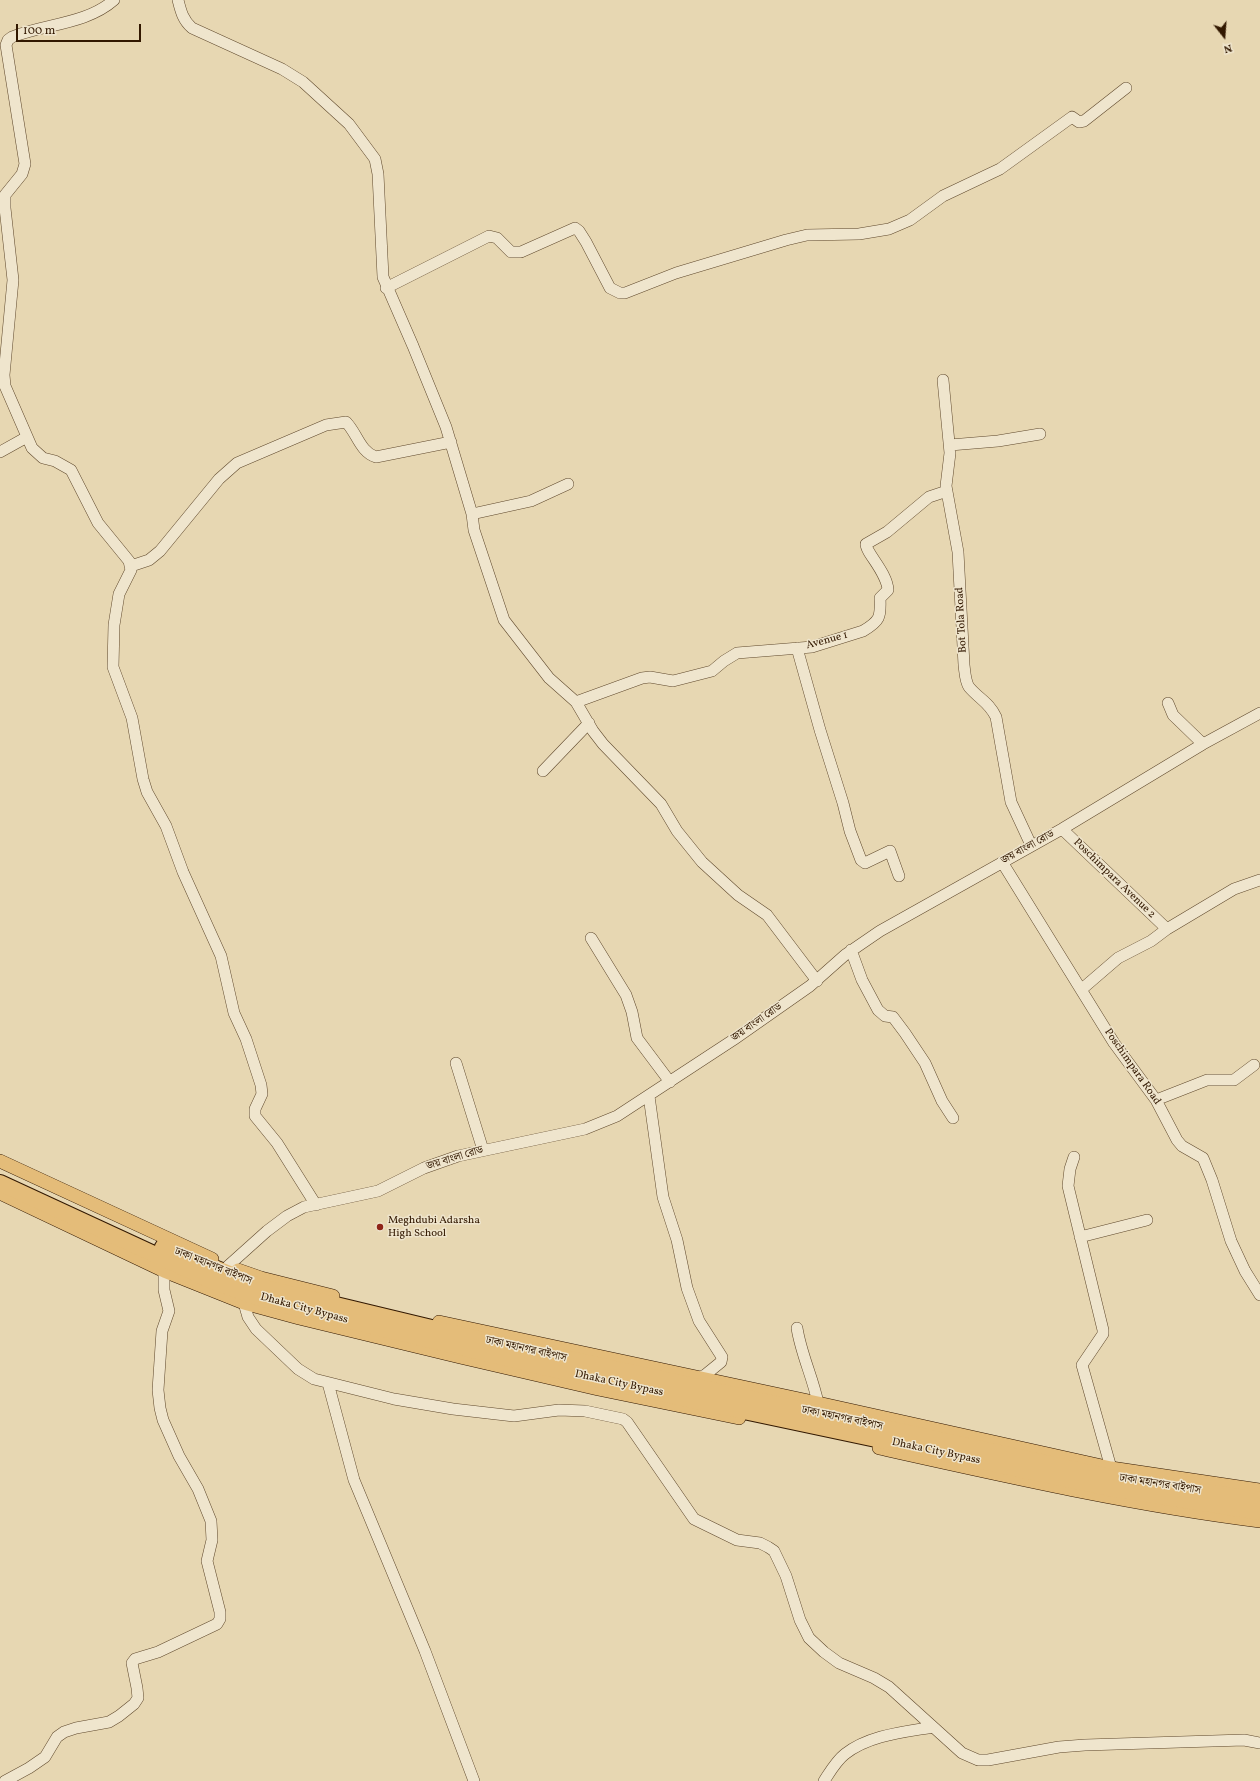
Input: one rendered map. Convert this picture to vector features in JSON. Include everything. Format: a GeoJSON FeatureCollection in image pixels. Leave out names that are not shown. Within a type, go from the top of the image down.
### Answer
{"type":"FeatureCollection","features":[{"type":"Feature","properties":{"kind":"highway","name":"ঢাকা মহানগর বাইপাস"},"geometry":{"type":"LineString","coordinates":[[0,1171],[158,1245],[261,1287],[386,1318],[593,1365],[1102,1475],[1260,1500]]}},
{"type":"Feature","properties":{"kind":"highway","name":"Dhaka City Bypass"},"geometry":{"type":"LineString","coordinates":[[0,1183],[212,1281],[256,1297],[602,1381],[1109,1488],[1260,1512]]}},
{"type":"Feature","properties":{"kind":"main road"},"geometry":{"type":"LineString","coordinates":[[0,1161],[228,1266],[261,1278],[379,1308],[1111,1468],[1260,1490]]}},
{"type":"Feature","properties":{"kind":"main road"},"geometry":{"type":"LineString","coordinates":[[0,1193],[164,1271],[244,1303],[351,1331],[583,1385],[819,1434],[989,1473],[1108,1497],[1260,1521]]}},
{"type":"Feature","properties":{"kind":"street"},"geometry":{"type":"LineString","coordinates":[[114,0],[107,6],[82,17],[22,33],[4,40],[25,164],[22,174],[5,195],[13,280],[4,375],[5,386],[32,448],[43,458],[71,470],[98,523],[128,558],[131,570],[119,594],[116,609],[112,644],[113,667],[132,718],[143,779],[150,798],[166,826],[183,872],[221,956],[234,1013],[246,1039],[254,1069],[261,1085],[260,1099],[254,1109],[255,1116],[277,1143],[316,1205]]}},
{"type":"Feature","properties":{"kind":"street"},"geometry":{"type":"LineString","coordinates":[[178,0],[181,14],[186,23],[192,28],[282,69],[303,82],[349,124],[375,159],[378,174],[383,277],[386,288],[413,346],[450,442],[472,514],[474,530],[504,620],[549,678],[576,702],[603,744],[656,798],[677,831],[702,862],[738,895],[767,915],[817,981]]}},
{"type":"Feature","properties":{"kind":"street"},"geometry":{"type":"LineString","coordinates":[[386,288],[488,236],[497,238],[511,252],[521,252],[575,228],[579,231],[586,242],[610,288],[620,293],[676,273],[807,235],[859,234],[889,229],[910,220],[928,205],[943,196],[1000,169],[1072,117],[1079,122],[1084,121],[1126,88]]}},
{"type":"Feature","properties":{"kind":"street","name":"Bot Tola Road"},"geometry":{"type":"LineString","coordinates":[[943,380],[950,445],[946,486],[958,552],[964,665],[967,681],[969,686],[990,705],[996,717],[1011,802],[1031,845]]}},
{"type":"Feature","properties":{"kind":"street"},"geometry":{"type":"LineString","coordinates":[[131,566],[149,560],[160,551],[219,479],[237,463],[326,425],[346,422],[351,427],[368,455],[376,457],[450,442]]}},
{"type":"Feature","properties":{"kind":"street"},"geometry":{"type":"LineString","coordinates":[[950,445],[998,441],[1040,434]]}},
{"type":"Feature","properties":{"kind":"street"},"geometry":{"type":"LineString","coordinates":[[0,452],[27,437]]}},
{"type":"Feature","properties":{"kind":"street"},"geometry":{"type":"LineString","coordinates":[[472,514],[531,501],[568,484]]}},
{"type":"Feature","properties":{"kind":"street","name":"Avenue 1"},"geometry":{"type":"LineString","coordinates":[[576,702],[642,678],[654,677],[673,681],[707,673],[737,653],[812,647],[863,631],[876,622],[880,614],[880,598],[887,592],[888,587],[883,573],[867,550],[866,544],[887,532],[925,500],[947,491]]}},
{"type":"Feature","properties":{"kind":"street"},"geometry":{"type":"LineString","coordinates":[[797,648],[850,831],[861,860],[865,863],[890,851],[899,876]]}},
{"type":"Feature","properties":{"kind":"street"},"geometry":{"type":"LineString","coordinates":[[1168,703],[1173,715],[1203,744]]}},
{"type":"Feature","properties":{"kind":"street","name":"জয় বাংলা রোড"},"geometry":{"type":"LineString","coordinates":[[228,1266],[267,1231],[287,1216],[304,1207],[378,1190],[438,1163],[483,1150],[594,1126],[627,1111],[817,981],[851,950],[880,931],[1062,829],[1203,744],[1260,713]]}},
{"type":"Feature","properties":{"kind":"street"},"geometry":{"type":"LineString","coordinates":[[543,770],[589,723]]}},
{"type":"Feature","properties":{"kind":"street","name":"Poschimpara Avenue 2"},"geometry":{"type":"LineString","coordinates":[[1062,829],[1167,929]]}},
{"type":"Feature","properties":{"kind":"street","name":"Poschimpara Road"},"geometry":{"type":"LineString","coordinates":[[1002,862],[1082,989],[1114,1043],[1156,1100],[1177,1140],[1182,1146],[1203,1158],[1212,1180],[1231,1241],[1245,1271],[1260,1294]]}},
{"type":"Feature","properties":{"kind":"street"},"geometry":{"type":"LineString","coordinates":[[1082,989],[1112,962],[1151,941],[1167,929],[1234,889],[1260,880]]}},
{"type":"Feature","properties":{"kind":"street"},"geometry":{"type":"LineString","coordinates":[[590,938],[626,995],[632,1012],[635,1036],[670,1082]]}},
{"type":"Feature","properties":{"kind":"street"},"geometry":{"type":"LineString","coordinates":[[851,950],[862,980],[878,1010],[885,1016],[893,1017],[905,1033],[925,1063],[942,1102],[953,1118]]}},
{"type":"Feature","properties":{"kind":"street"},"geometry":{"type":"LineString","coordinates":[[456,1063],[483,1150]]}},
{"type":"Feature","properties":{"kind":"street"},"geometry":{"type":"LineString","coordinates":[[1156,1100],[1207,1080],[1234,1080],[1254,1065]]}},
{"type":"Feature","properties":{"kind":"street"},"geometry":{"type":"LineString","coordinates":[[649,1096],[663,1197],[677,1240],[687,1288],[699,1321],[722,1357],[721,1362],[699,1378]]}},
{"type":"Feature","properties":{"kind":"street"},"geometry":{"type":"LineString","coordinates":[[1074,1157],[1070,1169],[1068,1186],[1103,1330],[1103,1334],[1082,1365],[1111,1468]]}},
{"type":"Feature","properties":{"kind":"street"},"geometry":{"type":"LineString","coordinates":[[1080,1237],[1147,1220]]}},
{"type":"Feature","properties":{"kind":"street"},"geometry":{"type":"LineString","coordinates":[[5,1781],[29,1768],[45,1757],[57,1737],[64,1732],[109,1722],[134,1704],[138,1698],[138,1688],[132,1663],[135,1659],[158,1652],[216,1624],[220,1619],[220,1612],[207,1561],[212,1540],[211,1521],[198,1490],[179,1456],[163,1420],[160,1408],[158,1390],[162,1331],[169,1311],[164,1290],[164,1271]]}},
{"type":"Feature","properties":{"kind":"street"},"geometry":{"type":"LineString","coordinates":[[244,1303],[251,1323],[298,1370],[314,1380],[402,1401],[453,1409],[514,1416],[559,1410],[585,1411],[623,1419],[627,1422],[689,1514],[694,1519],[737,1540],[760,1543],[774,1551],[786,1576],[800,1620],[809,1638],[839,1663],[874,1678],[889,1687],[962,1753],[978,1760],[988,1760],[1059,1747],[1085,1745],[1244,1740],[1260,1742]]}},
{"type":"Feature","properties":{"kind":"street"},"geometry":{"type":"LineString","coordinates":[[797,1328],[814,1382],[818,1403]]}},
{"type":"Feature","properties":{"kind":"street"},"geometry":{"type":"LineString","coordinates":[[328,1383],[354,1480],[425,1651],[474,1781]]}},
{"type":"Feature","properties":{"kind":"street"},"geometry":{"type":"LineString","coordinates":[[824,1781],[831,1770],[845,1754],[864,1744],[896,1733],[933,1727]]}},
{"type":"Feature","properties":{"kind":"place","name":"Meghdubi Adarsha High School"},"geometry":{"type":"Point","coordinates":[380,1227]}}]}
